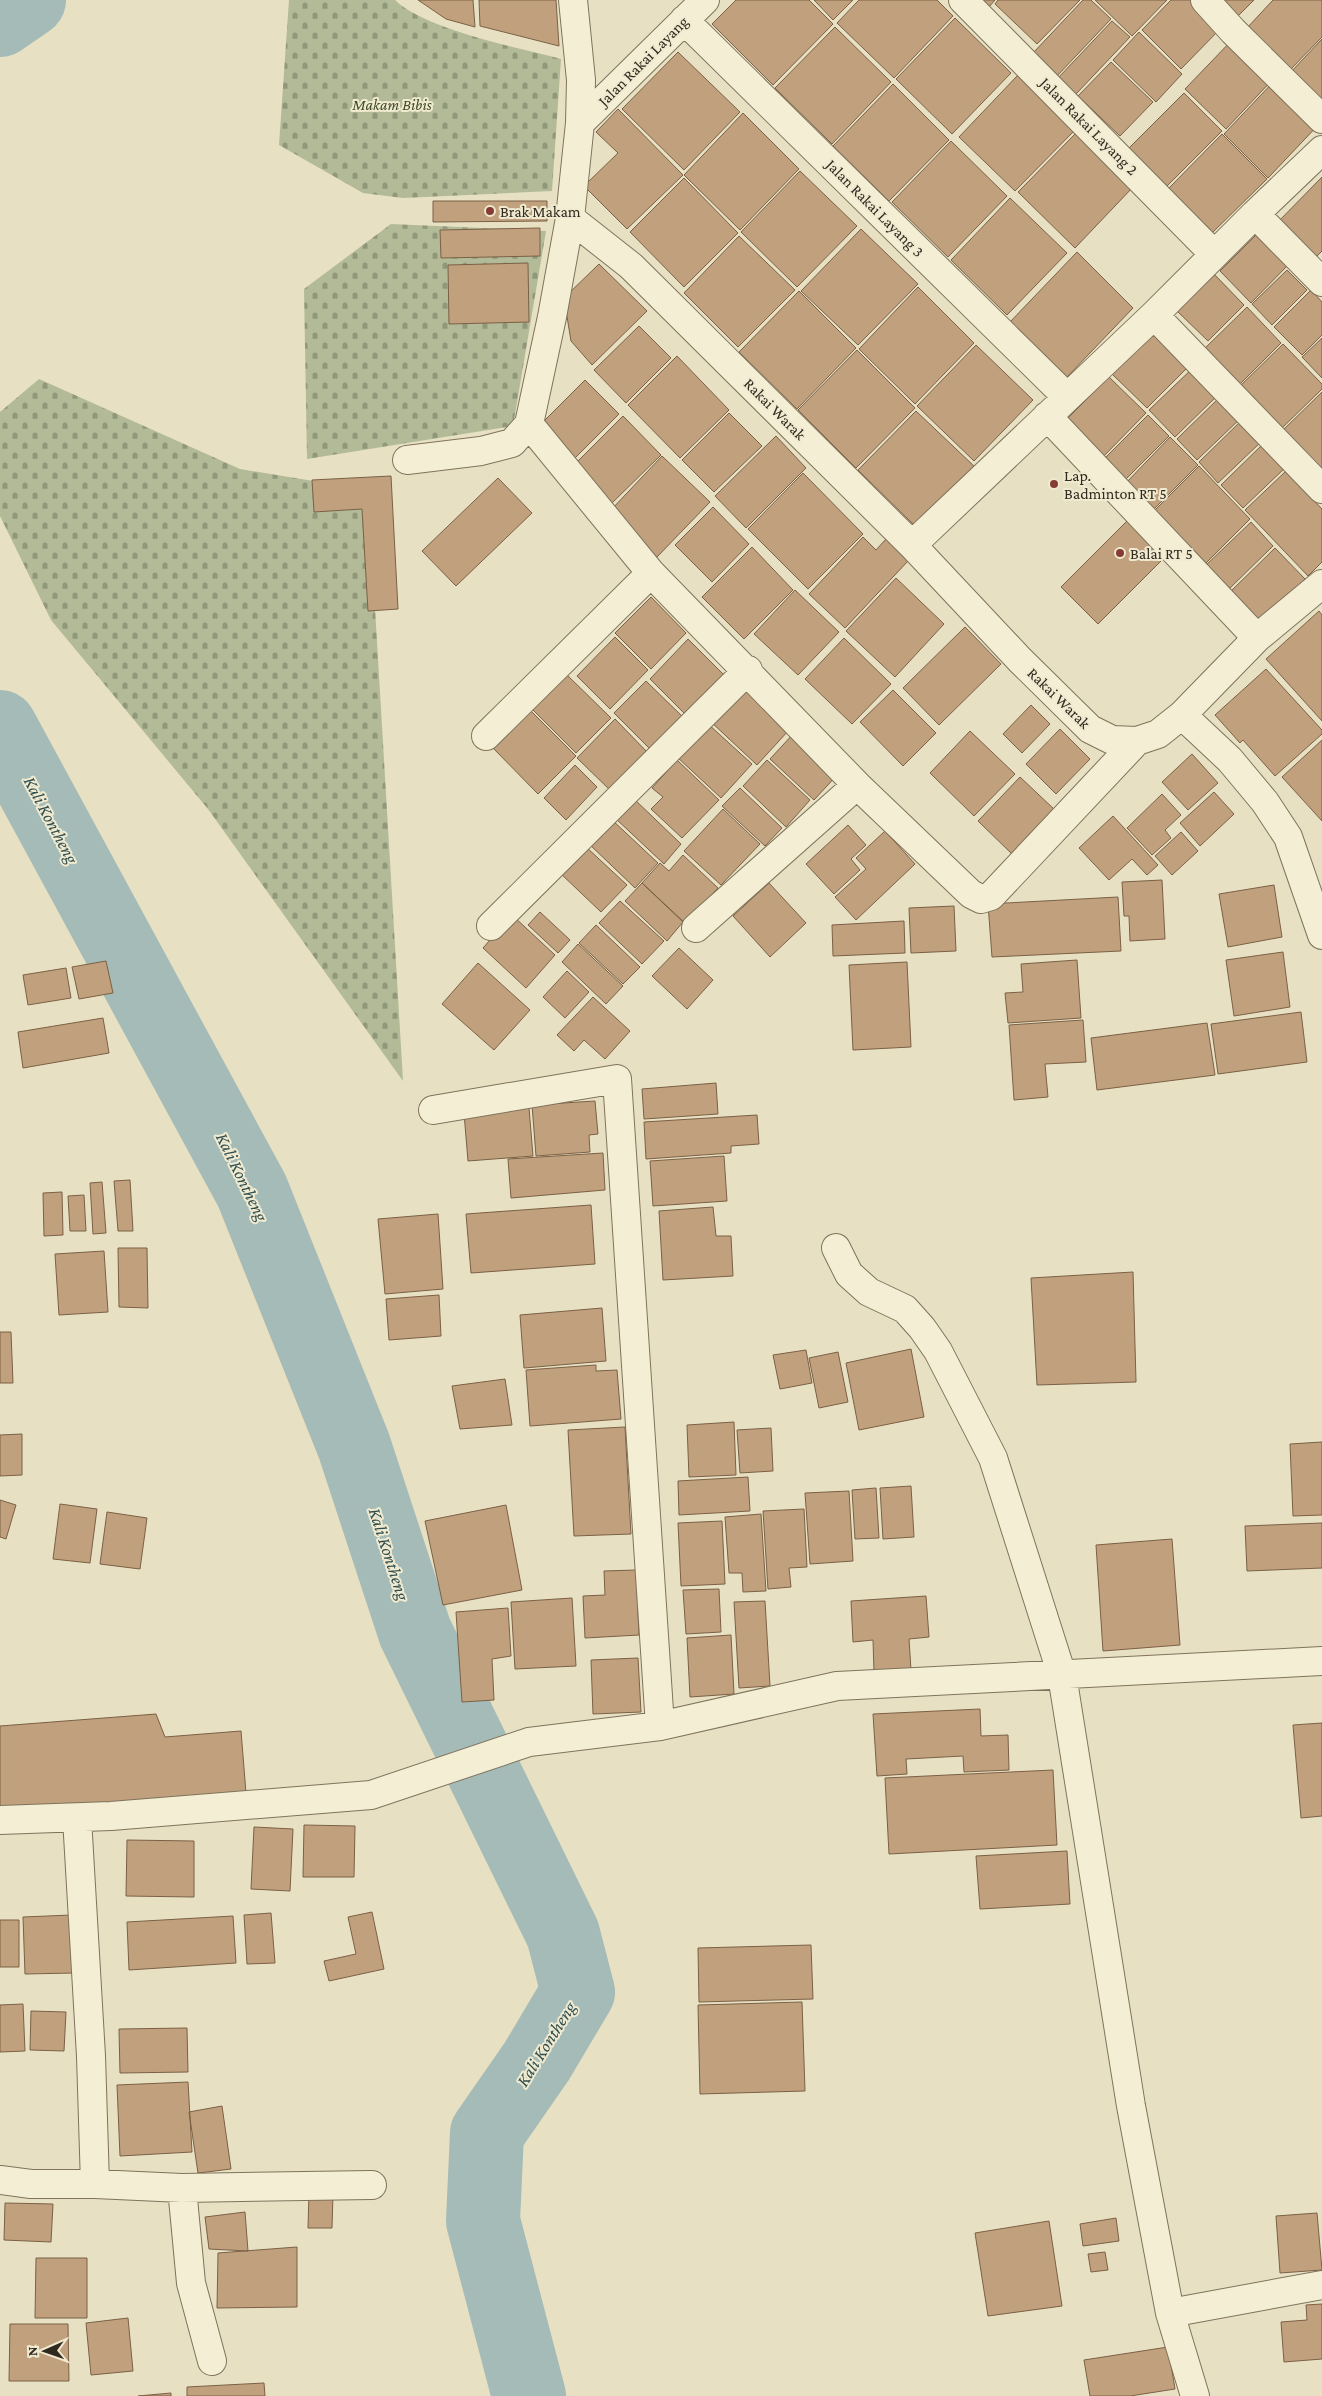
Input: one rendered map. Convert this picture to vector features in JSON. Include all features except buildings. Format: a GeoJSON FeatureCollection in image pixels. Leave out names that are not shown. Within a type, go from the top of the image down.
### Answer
{"type":"FeatureCollection","features":[{"type":"Feature","properties":{"kind":"street"},"geometry":{"type":"LineString","coordinates":[[407,460],[481,451],[512,443],[529,424],[552,317],[570,218],[580,122],[581,80],[572,0]]}},
{"type":"Feature","properties":{"kind":"street","name":"Jalan Rakai Layang"},"geometry":{"type":"LineString","coordinates":[[580,122],[705,0]]}},
{"type":"Feature","properties":{"kind":"street","name":"Jalan Rakai Layang 2"},"geometry":{"type":"LineString","coordinates":[[963,0],[1214,254]]}},
{"type":"Feature","properties":{"kind":"street"},"geometry":{"type":"LineString","coordinates":[[1205,0],[1233,31],[1322,119]]}},
{"type":"Feature","properties":{"kind":"street","name":"Jalan Rakai Layang 3"},"geometry":{"type":"LineString","coordinates":[[684,20],[1066,396]]}},
{"type":"Feature","properties":{"kind":"street"},"geometry":{"type":"LineString","coordinates":[[912,545],[1154,314],[1322,150]]}},
{"type":"Feature","properties":{"kind":"street"},"geometry":{"type":"LineString","coordinates":[[1255,214],[1322,282]]}},
{"type":"Feature","properties":{"kind":"street","name":"Rakai Warak"},"geometry":{"type":"LineString","coordinates":[[570,218],[631,266],[912,545],[1020,660],[1090,729],[1112,740],[1137,741]]}},
{"type":"Feature","properties":{"kind":"street"},"geometry":{"type":"LineString","coordinates":[[1154,314],[1322,489]]}},
{"type":"Feature","properties":{"kind":"street"},"geometry":{"type":"LineString","coordinates":[[1047,416],[1257,638]]}},
{"type":"Feature","properties":{"kind":"street"},"geometry":{"type":"LineString","coordinates":[[529,424],[651,573],[748,670],[857,784],[971,894],[981,899],[991,896],[1137,741],[1158,734],[1182,715],[1257,638],[1320,589]]}},
{"type":"Feature","properties":{"kind":"street"},"geometry":{"type":"LineString","coordinates":[[486,736],[651,573]]}},
{"type":"Feature","properties":{"kind":"street"},"geometry":{"type":"LineString","coordinates":[[491,926],[748,670]]}},
{"type":"Feature","properties":{"kind":"street"},"geometry":{"type":"LineString","coordinates":[[1182,715],[1230,760],[1265,802],[1288,837],[1322,935]]}},
{"type":"Feature","properties":{"kind":"street"},"geometry":{"type":"LineString","coordinates":[[696,928],[857,784]]}},
{"type":"Feature","properties":{"kind":"street"},"geometry":{"type":"LineString","coordinates":[[434,1110],[617,1079],[660,1726]]}},
{"type":"Feature","properties":{"kind":"street"},"geometry":{"type":"LineString","coordinates":[[836,1248],[850,1274],[869,1292],[905,1309],[922,1328],[938,1351],[993,1458],[1062,1676],[1131,2106],[1170,2313],[1194,2396]]}},
{"type":"Feature","properties":{"kind":"street"},"geometry":{"type":"LineString","coordinates":[[0,1820],[77,1818],[371,1795],[529,1742],[660,1726],[837,1686],[1062,1676],[1322,1661]]}},
{"type":"Feature","properties":{"kind":"street"},"geometry":{"type":"LineString","coordinates":[[77,1818],[91,2056],[95,2184]]}},
{"type":"Feature","properties":{"kind":"street"},"geometry":{"type":"LineString","coordinates":[[0,2180],[31,2184],[95,2184],[182,2188],[372,2185]]}},
{"type":"Feature","properties":{"kind":"street"},"geometry":{"type":"LineString","coordinates":[[182,2188],[191,2284],[212,2361]]}},
{"type":"Feature","properties":{"kind":"street"},"geometry":{"type":"LineString","coordinates":[[1170,2313],[1322,2285]]}},
{"type":"Feature","properties":{"kind":"green space","name":"Makam Bibis"},"geometry":{"type":"Polygon","coordinates":[[[289,0],[395,0],[427,20],[449,29],[561,59],[552,191],[403,198],[363,193],[279,145],[289,0]]]}},
{"type":"Feature","properties":{"kind":"green space"},"geometry":{"type":"Polygon","coordinates":[[[391,224],[546,231],[513,426],[307,459],[304,289],[391,224]]]}},
{"type":"Feature","properties":{"kind":"green space"},"geometry":{"type":"Polygon","coordinates":[[[39,379],[240,469],[368,490],[403,1081],[208,809],[51,620],[0,516],[0,412],[39,379]]]}},
{"type":"Feature","properties":{"kind":"waterway","name":"Kali Kontheng"},"geometry":{"type":"LineString","coordinates":[[0,20],[29,0]]}},
{"type":"Feature","properties":{"kind":"waterway","name":"Kali Kontheng"},"geometry":{"type":"LineString","coordinates":[[0,727],[252,1191],[354,1446],[415,1632],[563,1934],[578,1992],[537,2061],[487,2133],[483,2221],[529,2396]]}},
{"type":"Feature","properties":{"kind":"place","name":"Brak Makam"},"geometry":{"type":"Point","coordinates":[490,211]}},
{"type":"Feature","properties":{"kind":"place","name":"Lap. Badminton RT 5"},"geometry":{"type":"Point","coordinates":[1054,484]}},
{"type":"Feature","properties":{"kind":"place","name":"Balai RT 5"},"geometry":{"type":"Point","coordinates":[1120,553]}}]}
